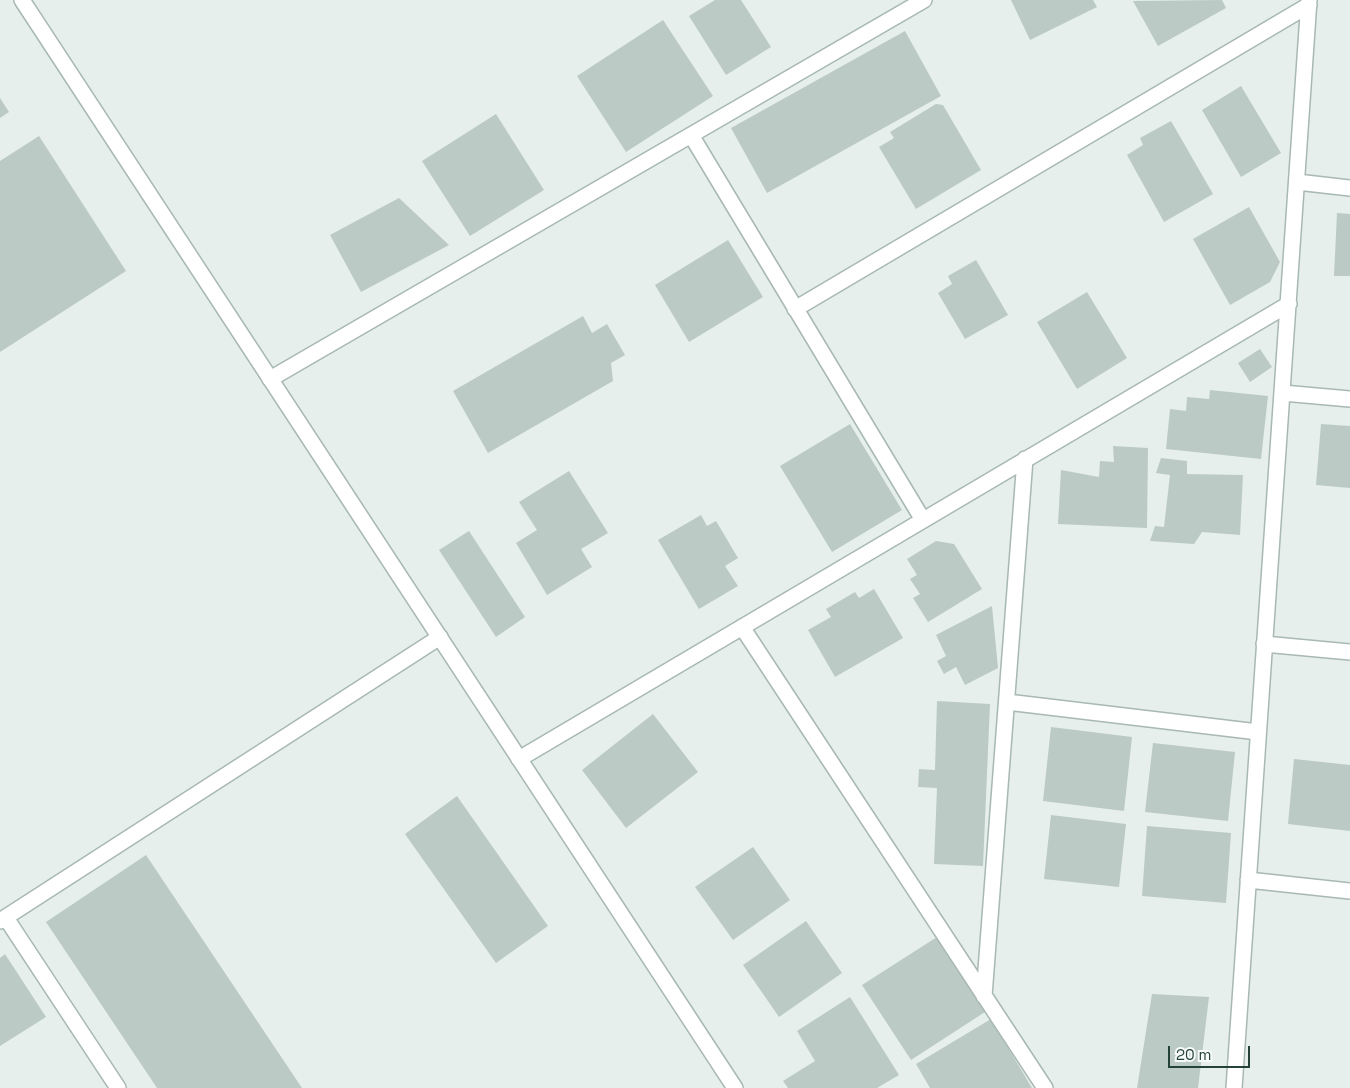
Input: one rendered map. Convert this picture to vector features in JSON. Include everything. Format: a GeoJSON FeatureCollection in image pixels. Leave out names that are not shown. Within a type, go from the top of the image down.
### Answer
{"type":"FeatureCollection","features":[{"type":"Feature","properties":{"kind":"street"},"geometry":{"type":"LineString","coordinates":[[22,0],[735,1088]]}},
{"type":"Feature","properties":{"kind":"street"},"geometry":{"type":"LineString","coordinates":[[270,379],[924,0]]}},
{"type":"Feature","properties":{"kind":"street"},"geometry":{"type":"LineString","coordinates":[[795,309],[1309,3]]}},
{"type":"Feature","properties":{"kind":"street"},"geometry":{"type":"LineString","coordinates":[[1234,1088],[1309,3]]}},
{"type":"Feature","properties":{"kind":"street"},"geometry":{"type":"LineString","coordinates":[[691,135],[923,520]]}},
{"type":"Feature","properties":{"kind":"street"},"geometry":{"type":"LineString","coordinates":[[1297,182],[1350,188]]}},
{"type":"Feature","properties":{"kind":"street"},"geometry":{"type":"LineString","coordinates":[[519,758],[1289,304]]}},
{"type":"Feature","properties":{"kind":"street"},"geometry":{"type":"LineString","coordinates":[[1283,393],[1350,399]]}},
{"type":"Feature","properties":{"kind":"street"},"geometry":{"type":"LineString","coordinates":[[984,996],[1025,459]]}},
{"type":"Feature","properties":{"kind":"street"},"geometry":{"type":"LineString","coordinates":[[742,627],[1045,1088]]}},
{"type":"Feature","properties":{"kind":"street"},"geometry":{"type":"LineString","coordinates":[[118,1088],[3,919],[440,637]]}},
{"type":"Feature","properties":{"kind":"street"},"geometry":{"type":"LineString","coordinates":[[1264,644],[1350,652]]}},
{"type":"Feature","properties":{"kind":"street"},"geometry":{"type":"LineString","coordinates":[[1007,702],[1258,732]]}},
{"type":"Feature","properties":{"kind":"street"},"geometry":{"type":"LineString","coordinates":[[1248,880],[1350,891]]}},
{"type":"Feature","properties":{"kind":"building"},"geometry":{"type":"Polygon","coordinates":[[[715,0],[741,0],[771,47],[726,75],[689,16],[715,0]]]}},
{"type":"Feature","properties":{"kind":"building"},"geometry":{"type":"Polygon","coordinates":[[[1011,0],[1093,0],[1097,7],[1030,40],[1011,0]]]}},
{"type":"Feature","properties":{"kind":"building"},"geometry":{"type":"Polygon","coordinates":[[[1222,0],[1226,8],[1158,46],[1133,1],[1222,0]]]}},
{"type":"Feature","properties":{"kind":"building"},"geometry":{"type":"Polygon","coordinates":[[[663,20],[713,96],[626,152],[577,76],[663,20]]]}},
{"type":"Feature","properties":{"kind":"building"},"geometry":{"type":"Polygon","coordinates":[[[905,31],[941,96],[767,193],[731,128],[905,31]]]}},
{"type":"Feature","properties":{"kind":"building"},"geometry":{"type":"Polygon","coordinates":[[[1241,86],[1281,153],[1241,177],[1202,110],[1241,86]]]}},
{"type":"Feature","properties":{"kind":"building"},"geometry":{"type":"Polygon","coordinates":[[[0,98],[9,112],[0,118],[0,98]]]}},
{"type":"Feature","properties":{"kind":"building"},"geometry":{"type":"Polygon","coordinates":[[[936,104],[943,105],[981,170],[916,209],[879,147],[894,138],[890,132],[936,104]]]}},
{"type":"Feature","properties":{"kind":"building"},"geometry":{"type":"Polygon","coordinates":[[[496,114],[544,190],[470,236],[422,161],[496,114]]]}},
{"type":"Feature","properties":{"kind":"building"},"geometry":{"type":"Polygon","coordinates":[[[1171,121],[1213,194],[1164,222],[1127,155],[1143,145],[1140,138],[1171,121]]]}},
{"type":"Feature","properties":{"kind":"building"},"geometry":{"type":"Polygon","coordinates":[[[39,136],[126,271],[0,352],[0,161],[39,136]]]}},
{"type":"Feature","properties":{"kind":"building"},"geometry":{"type":"Polygon","coordinates":[[[399,198],[449,245],[361,292],[330,235],[399,198]]]}},
{"type":"Feature","properties":{"kind":"building"},"geometry":{"type":"Polygon","coordinates":[[[1249,207],[1280,262],[1270,282],[1230,305],[1193,239],[1249,207]]]}},
{"type":"Feature","properties":{"kind":"building"},"geometry":{"type":"Polygon","coordinates":[[[1337,213],[1350,214],[1350,276],[1334,276],[1337,213]]]}},
{"type":"Feature","properties":{"kind":"building"},"geometry":{"type":"Polygon","coordinates":[[[728,240],[763,297],[689,342],[655,285],[728,240]]]}},
{"type":"Feature","properties":{"kind":"building"},"geometry":{"type":"Polygon","coordinates":[[[976,260],[1008,315],[965,339],[938,293],[952,284],[948,276],[976,260]]]}},
{"type":"Feature","properties":{"kind":"building"},"geometry":{"type":"Polygon","coordinates":[[[1087,292],[1127,358],[1077,389],[1037,322],[1087,292]]]}},
{"type":"Feature","properties":{"kind":"building"},"geometry":{"type":"Polygon","coordinates":[[[583,316],[592,333],[607,324],[625,355],[611,363],[613,381],[488,453],[453,391],[583,316]]]}},
{"type":"Feature","properties":{"kind":"building"},"geometry":{"type":"Polygon","coordinates":[[[1260,349],[1272,367],[1250,382],[1238,363],[1260,349]]]}},
{"type":"Feature","properties":{"kind":"building"},"geometry":{"type":"Polygon","coordinates":[[[1210,390],[1268,396],[1261,459],[1166,449],[1170,409],[1186,411],[1187,397],[1209,399],[1210,390]]]}},
{"type":"Feature","properties":{"kind":"building"},"geometry":{"type":"Polygon","coordinates":[[[850,424],[902,510],[832,552],[780,466],[850,424]]]}},
{"type":"Feature","properties":{"kind":"building"},"geometry":{"type":"Polygon","coordinates":[[[1321,424],[1350,426],[1350,488],[1316,485],[1321,424]]]}},
{"type":"Feature","properties":{"kind":"building"},"geometry":{"type":"Polygon","coordinates":[[[1113,446],[1148,448],[1147,528],[1058,524],[1061,470],[1099,477],[1100,461],[1114,462],[1113,446]]]}},
{"type":"Feature","properties":{"kind":"building"},"geometry":{"type":"Polygon","coordinates":[[[1161,458],[1187,461],[1187,474],[1243,475],[1240,535],[1202,532],[1194,544],[1150,541],[1155,526],[1164,527],[1170,475],[1156,473],[1161,458]]]}},
{"type":"Feature","properties":{"kind":"building"},"geometry":{"type":"Polygon","coordinates":[[[569,471],[608,533],[581,549],[592,567],[547,595],[516,543],[537,530],[519,502],[569,471]]]}},
{"type":"Feature","properties":{"kind":"building"},"geometry":{"type":"Polygon","coordinates":[[[701,515],[707,526],[716,521],[738,558],[725,566],[738,586],[699,609],[658,540],[701,515]]]}},
{"type":"Feature","properties":{"kind":"building"},"geometry":{"type":"Polygon","coordinates":[[[469,531],[525,617],[496,637],[439,550],[469,531]]]}},
{"type":"Feature","properties":{"kind":"building"},"geometry":{"type":"Polygon","coordinates":[[[936,541],[954,544],[982,589],[928,622],[913,598],[920,594],[910,579],[917,575],[907,559],[936,541]]]}},
{"type":"Feature","properties":{"kind":"building"},"geometry":{"type":"Polygon","coordinates":[[[874,589],[903,638],[835,677],[808,630],[831,617],[826,609],[855,592],[859,598],[874,589]]]}},
{"type":"Feature","properties":{"kind":"building"},"geometry":{"type":"Polygon","coordinates":[[[992,606],[998,668],[965,685],[956,667],[944,674],[937,661],[946,656],[936,635],[992,606]]]}},
{"type":"Feature","properties":{"kind":"building"},"geometry":{"type":"Polygon","coordinates":[[[937,701],[990,704],[983,866],[934,864],[937,788],[918,787],[919,769],[935,770],[937,701]]]}},
{"type":"Feature","properties":{"kind":"building"},"geometry":{"type":"Polygon","coordinates":[[[653,714],[698,772],[626,828],[582,770],[653,714]]]}},
{"type":"Feature","properties":{"kind":"building"},"geometry":{"type":"Polygon","coordinates":[[[1051,727],[1132,737],[1124,811],[1043,801],[1051,727]]]}},
{"type":"Feature","properties":{"kind":"building"},"geometry":{"type":"Polygon","coordinates":[[[1153,743],[1235,752],[1228,821],[1145,812],[1153,743]]]}},
{"type":"Feature","properties":{"kind":"building"},"geometry":{"type":"Polygon","coordinates":[[[1294,759],[1350,765],[1350,831],[1288,824],[1294,759]]]}},
{"type":"Feature","properties":{"kind":"building"},"geometry":{"type":"Polygon","coordinates":[[[457,796],[548,926],[496,963],[405,834],[457,796]]]}},
{"type":"Feature","properties":{"kind":"building"},"geometry":{"type":"Polygon","coordinates":[[[1051,815],[1126,824],[1119,887],[1044,879],[1051,815]]]}},
{"type":"Feature","properties":{"kind":"building"},"geometry":{"type":"Polygon","coordinates":[[[1147,826],[1231,833],[1226,903],[1142,896],[1147,826]]]}},
{"type":"Feature","properties":{"kind":"building"},"geometry":{"type":"Polygon","coordinates":[[[753,847],[790,900],[733,940],[695,887],[753,847]]]}},
{"type":"Feature","properties":{"kind":"building"},"geometry":{"type":"Polygon","coordinates":[[[146,855],[302,1088],[157,1088],[46,922],[146,855]]]}},
{"type":"Feature","properties":{"kind":"building"},"geometry":{"type":"Polygon","coordinates":[[[806,921],[842,973],[779,1017],[743,965],[806,921]]]}},
{"type":"Feature","properties":{"kind":"building"},"geometry":{"type":"Polygon","coordinates":[[[937,937],[985,1012],[911,1060],[862,985],[937,937]]]}},
{"type":"Feature","properties":{"kind":"building"},"geometry":{"type":"Polygon","coordinates":[[[5,954],[46,1017],[0,1046],[0,958],[5,954]]]}},
{"type":"Feature","properties":{"kind":"building"},"geometry":{"type":"Polygon","coordinates":[[[1152,994],[1209,997],[1198,1088],[1137,1088],[1152,994]]]}},
{"type":"Feature","properties":{"kind":"building"},"geometry":{"type":"Polygon","coordinates":[[[850,997],[899,1075],[877,1088],[788,1088],[783,1081],[815,1061],[797,1031],[850,997]]]}},
{"type":"Feature","properties":{"kind":"building"},"geometry":{"type":"Polygon","coordinates":[[[991,1019],[1032,1088],[930,1088],[916,1064],[991,1019]]]}}]}
